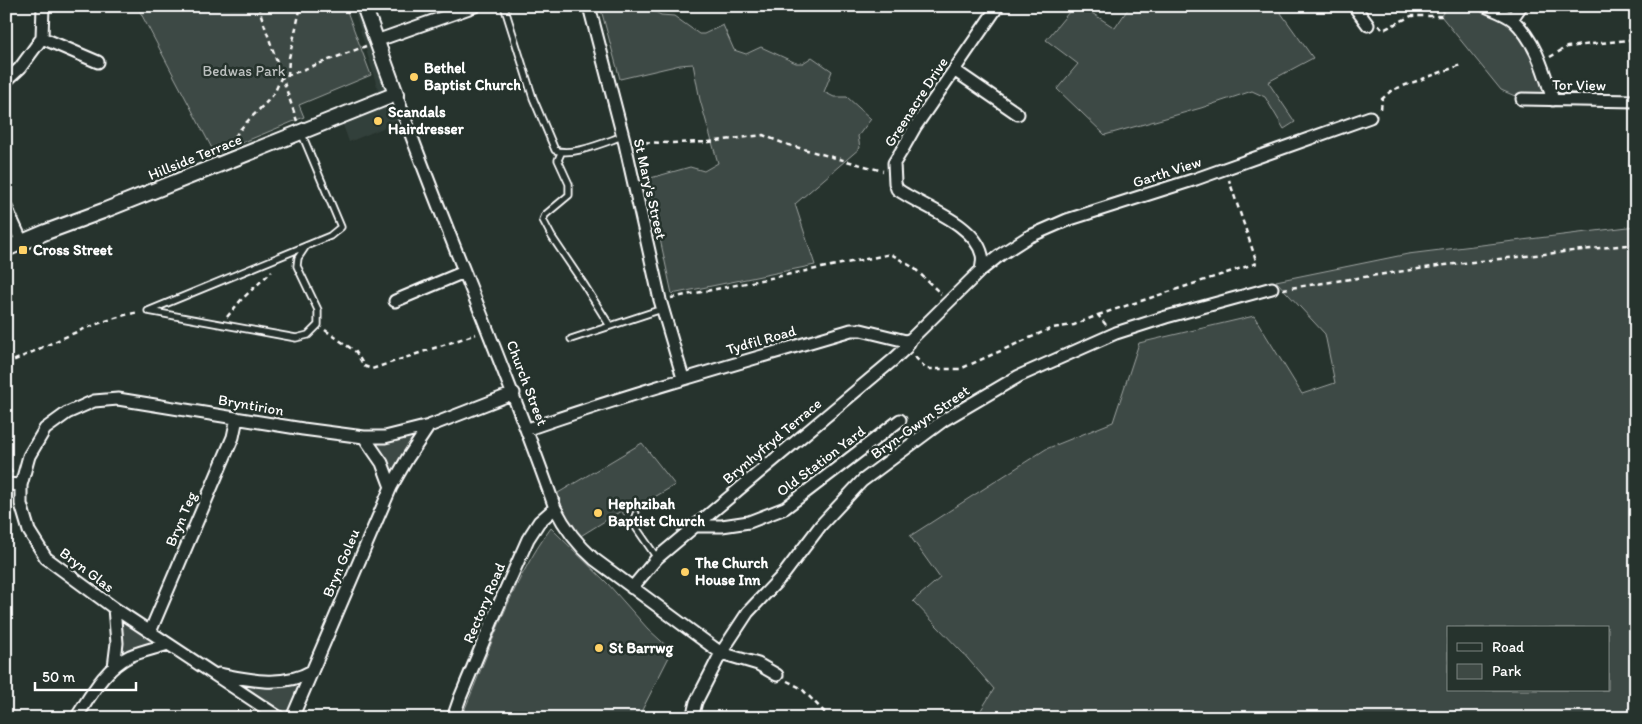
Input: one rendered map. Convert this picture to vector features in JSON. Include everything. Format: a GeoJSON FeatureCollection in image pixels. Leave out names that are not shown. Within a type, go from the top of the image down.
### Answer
{"type":"FeatureCollection","features":[{"type":"Feature","properties":{"kind":"street"},"geometry":{"type":"LineString","coordinates":[[6,81],[20,68],[42,38],[43,6]]}},
{"type":"Feature","properties":{"kind":"street","name":"Church Street"},"geometry":{"type":"LineString","coordinates":[[364,6],[428,182],[514,393],[555,508],[564,525],[580,546],[632,588],[722,653],[758,664],[777,676]]}},
{"type":"Feature","properties":{"kind":"street"},"geometry":{"type":"LineString","coordinates":[[376,42],[475,6]]}},
{"type":"Feature","properties":{"kind":"street","name":"St Mary's Street"},"geometry":{"type":"LineString","coordinates":[[589,6],[624,140],[661,304],[683,378]]}},
{"type":"Feature","properties":{"kind":"street","name":"Greenacre Drive"},"geometry":{"type":"LineString","coordinates":[[894,174],[894,164],[915,127],[998,6]]}},
{"type":"Feature","properties":{"kind":"street"},"geometry":{"type":"LineString","coordinates":[[1354,6],[1368,24]]}},
{"type":"Feature","properties":{"kind":"street"},"geometry":{"type":"LineString","coordinates":[[1485,6],[1512,19],[1526,36],[1541,62],[1553,100]]}},
{"type":"Feature","properties":{"kind":"street"},"geometry":{"type":"LineString","coordinates":[[1512,19],[1521,6]]}},
{"type":"Feature","properties":{"kind":"street"},"geometry":{"type":"LineString","coordinates":[[42,38],[98,62]]}},
{"type":"Feature","properties":{"kind":"street"},"geometry":{"type":"LineString","coordinates":[[954,70],[1018,114]]}},
{"type":"Feature","properties":{"kind":"street","name":"Hillside Terrace"},"geometry":{"type":"LineString","coordinates":[[6,248],[223,164],[396,94]]}},
{"type":"Feature","properties":{"kind":"street","name":"Tor View"},"geometry":{"type":"LineString","coordinates":[[1522,99],[1636,102]]}},
{"type":"Feature","properties":{"kind":"street","name":"Garth View"},"geometry":{"type":"LineString","coordinates":[[981,270],[1028,237],[1067,220],[1196,179],[1370,118]]}},
{"type":"Feature","properties":{"kind":"street"},"geometry":{"type":"LineString","coordinates":[[894,174],[897,189],[911,199],[938,211],[953,221],[977,244],[982,255],[981,270],[909,343]]}},
{"type":"Feature","properties":{"kind":"street"},"geometry":{"type":"LineString","coordinates":[[6,208],[22,242]]}},
{"type":"Feature","properties":{"kind":"street"},"geometry":{"type":"LineString","coordinates":[[396,301],[464,272]]}},
{"type":"Feature","properties":{"kind":"street","name":"Bryn-Gwyn Street"},"geometry":{"type":"LineString","coordinates":[[692,718],[696,702],[722,653],[748,612],[784,574],[821,526],[862,481],[944,420],[1010,381],[1114,334],[1166,317],[1272,288]]}},
{"type":"Feature","properties":{"kind":"street","name":"Tydfil Road"},"geometry":{"type":"LineString","coordinates":[[528,429],[683,378],[851,330],[861,330],[909,343]]}},
{"type":"Feature","properties":{"kind":"street","name":"Brynhyfryd Terrace"},"geometry":{"type":"LineString","coordinates":[[632,588],[657,558],[909,343]]}},
{"type":"Feature","properties":{"kind":"street","name":"Bryntirion"},"geometry":{"type":"LineString","coordinates":[[21,485],[29,456],[45,429],[67,413],[94,401],[118,399],[303,430],[364,438],[385,437],[429,426],[514,393]]}},
{"type":"Feature","properties":{"kind":"street","name":"Bryn Teg"},"geometry":{"type":"LineString","coordinates":[[150,632],[232,437],[237,418]]}},
{"type":"Feature","properties":{"kind":"street","name":"Old Station Yard"},"geometry":{"type":"LineString","coordinates":[[696,526],[722,526],[749,522],[785,508],[900,420]]}},
{"type":"Feature","properties":{"kind":"street","name":"Bryn Goleu"},"geometry":{"type":"LineString","coordinates":[[292,718],[391,487],[429,426]]}},
{"type":"Feature","properties":{"kind":"street"},"geometry":{"type":"LineString","coordinates":[[364,438],[382,463],[391,487]]}},
{"type":"Feature","properties":{"kind":"street"},"geometry":{"type":"LineString","coordinates":[[6,484],[21,485]]}},
{"type":"Feature","properties":{"kind":"street","name":"Bryn Glas"},"geometry":{"type":"LineString","coordinates":[[21,485],[21,504],[29,531],[46,558],[114,608],[280,718]]}},
{"type":"Feature","properties":{"kind":"street","name":"Rectory Road"},"geometry":{"type":"LineString","coordinates":[[453,718],[497,609],[528,539],[539,522],[555,508]]}},
{"type":"Feature","properties":{"kind":"street","name":"Bryn Glas"},"geometry":{"type":"LineString","coordinates":[[114,608],[117,643],[114,667]]}},
{"type":"Feature","properties":{"kind":"street"},"geometry":{"type":"LineString","coordinates":[[76,718],[104,677],[114,667],[131,656],[168,644]]}},
{"type":"Feature","properties":{"kind":"street","name":"Bryn Glas"},"geometry":{"type":"LineString","coordinates":[[212,672],[248,679],[278,682],[294,679],[312,671]]}},
{"type":"Feature","properties":{"kind":"lane"},"geometry":{"type":"LineString","coordinates":[[504,6],[518,56],[540,118],[555,150],[562,153],[624,140]]}},
{"type":"Feature","properties":{"kind":"lane"},"geometry":{"type":"LineString","coordinates":[[148,311],[330,236],[341,227],[301,132]]}},
{"type":"Feature","properties":{"kind":"lane"},"geometry":{"type":"LineString","coordinates":[[562,153],[558,160],[569,184],[570,195],[545,215],[543,220],[610,326]]}},
{"type":"Feature","properties":{"kind":"lane"},"geometry":{"type":"LineString","coordinates":[[148,311],[296,338],[308,335],[318,325],[318,310],[297,266],[298,258],[306,246]]}},
{"type":"Feature","properties":{"kind":"lane"},"geometry":{"type":"LineString","coordinates":[[571,339],[610,326],[661,304]]}},
{"type":"Feature","properties":{"kind":"lane"},"geometry":{"type":"LineString","coordinates":[[636,514],[633,522],[657,558]]}},
{"type":"Feature","properties":{"kind":"path"},"geometry":{"type":"LineString","coordinates":[[258,6],[301,132]]}},
{"type":"Feature","properties":{"kind":"path"},"geometry":{"type":"LineString","coordinates":[[288,76],[289,58],[301,6]]}},
{"type":"Feature","properties":{"kind":"path"},"geometry":{"type":"LineString","coordinates":[[1368,24],[1374,23],[1383,30],[1411,16],[1441,16],[1446,6]]}},
{"type":"Feature","properties":{"kind":"path"},"geometry":{"type":"LineString","coordinates":[[1541,62],[1567,47],[1636,39]]}},
{"type":"Feature","properties":{"kind":"path"},"geometry":{"type":"LineString","coordinates":[[223,164],[233,138],[273,94],[282,78],[376,42]]}},
{"type":"Feature","properties":{"kind":"path"},"geometry":{"type":"LineString","coordinates":[[1381,109],[1382,99],[1392,90],[1461,65]]}},
{"type":"Feature","properties":{"kind":"path"},"geometry":{"type":"LineString","coordinates":[[624,140],[669,143],[709,142],[763,135],[785,144],[894,174]]}},
{"type":"Feature","properties":{"kind":"path"},"geometry":{"type":"LineString","coordinates":[[909,343],[926,369],[960,369],[1052,328],[1074,325],[1257,263],[1231,184]]}},
{"type":"Feature","properties":{"kind":"path"},"geometry":{"type":"LineString","coordinates":[[1272,288],[1284,289],[1445,265],[1636,244]]}},
{"type":"Feature","properties":{"kind":"path"},"geometry":{"type":"LineString","coordinates":[[661,304],[703,290],[797,274],[891,254],[914,268],[949,302]]}},
{"type":"Feature","properties":{"kind":"path"},"geometry":{"type":"LineString","coordinates":[[221,324],[241,300],[282,262],[284,255]]}},
{"type":"Feature","properties":{"kind":"path"},"geometry":{"type":"LineString","coordinates":[[6,364],[76,333],[125,315],[148,311]]}},
{"type":"Feature","properties":{"kind":"path"},"geometry":{"type":"LineString","coordinates":[[1098,316],[1114,334]]}},
{"type":"Feature","properties":{"kind":"path"},"geometry":{"type":"LineString","coordinates":[[318,325],[356,352],[364,366],[372,369],[489,330]]}},
{"type":"Feature","properties":{"kind":"path"},"geometry":{"type":"LineString","coordinates":[[777,676],[801,688],[830,718]]}},
{"type":"Feature","properties":{"kind":"shaded area"},"geometry":{"type":"Polygon","coordinates":[[[353,6],[373,6],[412,116],[349,142],[337,108],[379,93],[353,6]]]}},
{"type":"Feature","properties":{"kind":"green space","name":"Bedwas Park"},"geometry":{"type":"Polygon","coordinates":[[[137,6],[345,6],[371,75],[299,105],[304,117],[215,154],[137,6]]]}},
{"type":"Feature","properties":{"kind":"green space"},"geometry":{"type":"Polygon","coordinates":[[[600,6],[644,6],[661,15],[674,16],[699,34],[704,34],[723,25],[734,50],[746,54],[761,47],[796,63],[803,63],[812,57],[832,71],[824,92],[834,97],[847,97],[871,119],[858,136],[860,148],[795,204],[815,265],[672,294],[647,179],[690,167],[704,171],[718,163],[700,100],[693,64],[680,65],[620,79],[600,6]]]}},
{"type":"Feature","properties":{"kind":"green space"},"geometry":{"type":"Polygon","coordinates":[[[1074,6],[1081,6],[1115,28],[1130,6],[1276,6],[1313,58],[1268,82],[1295,122],[1284,129],[1265,97],[1252,91],[1201,108],[1105,135],[1057,89],[1078,64],[1046,40],[1074,6]]]}},
{"type":"Feature","properties":{"kind":"green space"},"geometry":{"type":"Polygon","coordinates":[[[1446,6],[1485,6],[1527,36],[1553,100],[1522,99],[1501,90],[1441,16],[1446,6]]]}},
{"type":"Feature","properties":{"kind":"green space"},"geometry":{"type":"Polygon","coordinates":[[[1636,226],[1636,718],[976,718],[994,689],[962,652],[913,601],[940,578],[910,536],[1046,449],[1113,422],[1139,343],[1254,316],[1302,394],[1335,383],[1325,334],[1276,281],[1408,254],[1636,226]]]}},
{"type":"Feature","properties":{"kind":"green space"},"geometry":{"type":"Polygon","coordinates":[[[429,426],[391,487],[364,437],[429,426]]]}},
{"type":"Feature","properties":{"kind":"green space"},"geometry":{"type":"Polygon","coordinates":[[[642,443],[675,485],[624,515],[621,511],[579,537],[563,511],[558,493],[642,443]]]}},
{"type":"Feature","properties":{"kind":"green space"},"geometry":{"type":"Polygon","coordinates":[[[551,528],[608,584],[648,629],[672,651],[638,718],[464,718],[464,711],[513,594],[524,571],[551,528]]]}},
{"type":"Feature","properties":{"kind":"green space"},"geometry":{"type":"Polygon","coordinates":[[[114,608],[168,644],[122,661],[114,608]]]}},
{"type":"Feature","properties":{"kind":"green space"},"geometry":{"type":"Polygon","coordinates":[[[212,672],[248,679],[305,675],[292,718],[280,718],[212,672]]]}},
{"type":"Feature","properties":{"kind":"place","name":"Bethel Baptist Church"},"geometry":{"type":"Point","coordinates":[414,77]}},
{"type":"Feature","properties":{"kind":"place","name":"Scandals Hairdresser"},"geometry":{"type":"Point","coordinates":[378,121]}},
{"type":"Feature","properties":{"kind":"place","name":"Cross Street"},"geometry":{"type":"Point","coordinates":[23,250]}},
{"type":"Feature","properties":{"kind":"place","name":"Hephzibah Baptist Church"},"geometry":{"type":"Point","coordinates":[598,513]}},
{"type":"Feature","properties":{"kind":"place","name":"The Church House Inn"},"geometry":{"type":"Point","coordinates":[685,572]}},
{"type":"Feature","properties":{"kind":"place","name":"St Barrwg"},"geometry":{"type":"Point","coordinates":[599,648]}}]}
